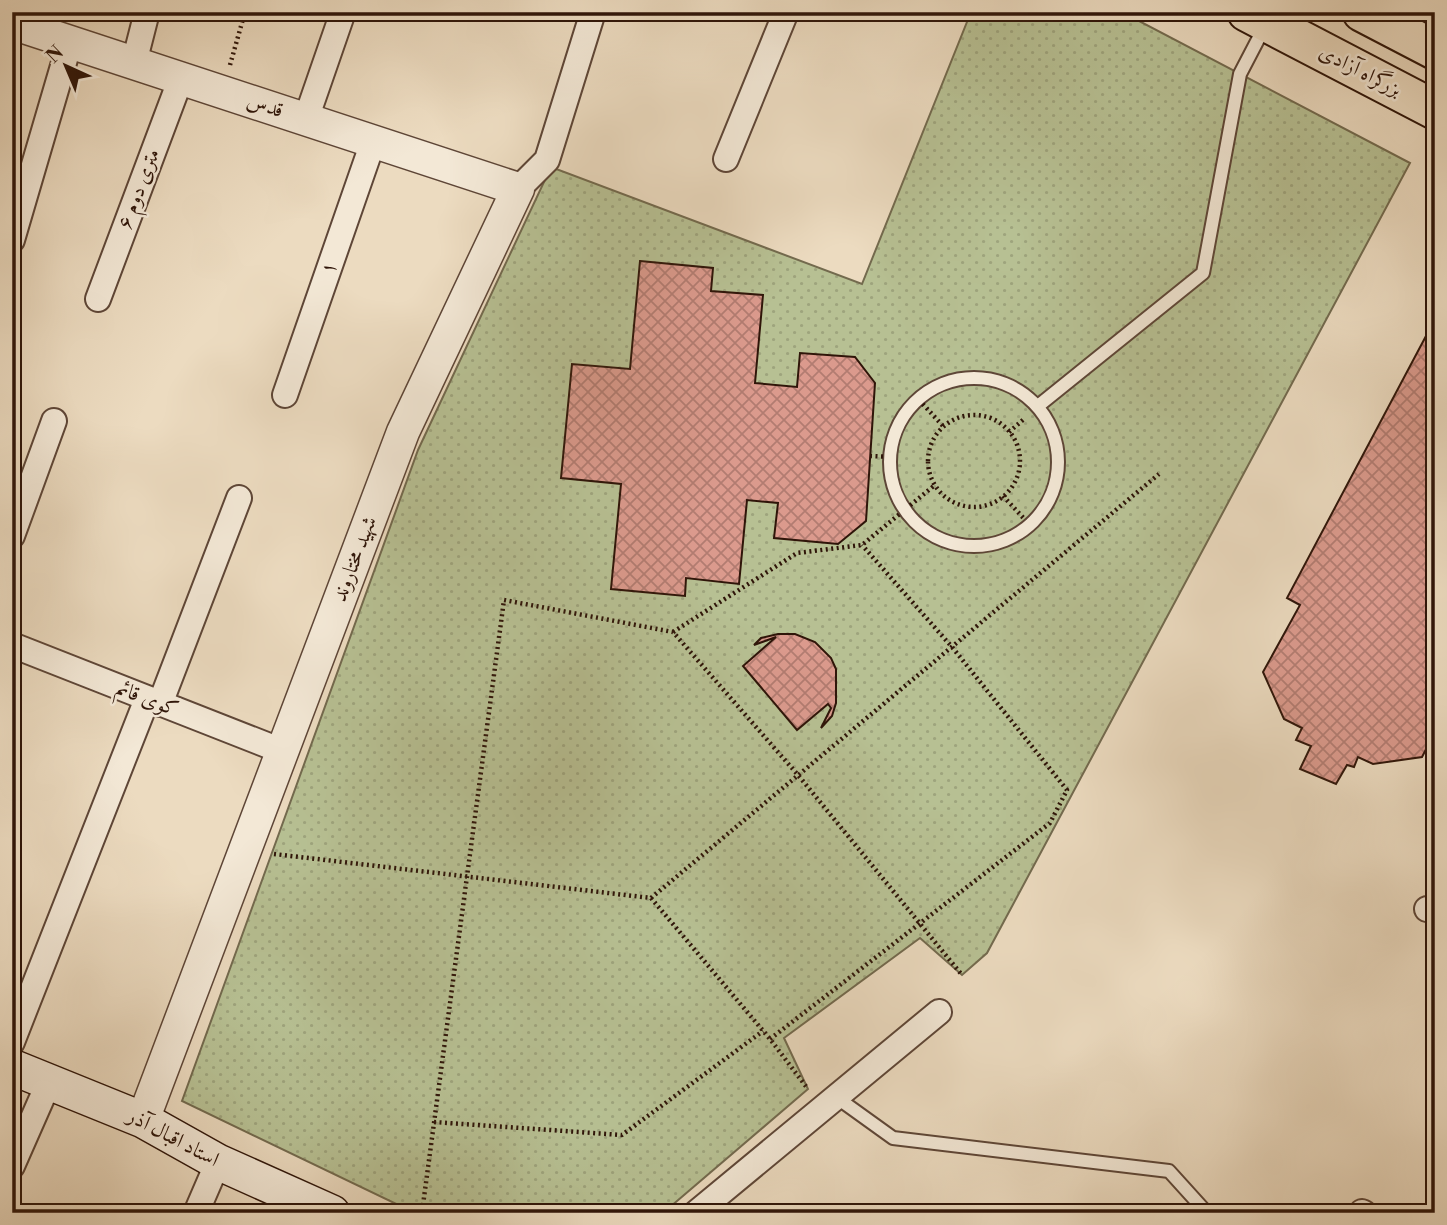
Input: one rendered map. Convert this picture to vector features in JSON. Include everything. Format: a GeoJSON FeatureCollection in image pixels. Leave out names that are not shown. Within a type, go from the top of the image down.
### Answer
{"type":"FeatureCollection","features":[{"type":"Feature","properties":{"kind":"highway"},"geometry":{"type":"LineString","coordinates":[[1362,12],[1435,50]]}},
{"type":"Feature","properties":{"kind":"highway","name":"بزرگراه آزادی"},"geometry":{"type":"LineString","coordinates":[[1257,17],[1435,110]]}},
{"type":"Feature","properties":{"kind":"main road","name":"استاد اقبال آذر"},"geometry":{"type":"LineString","coordinates":[[12,1067],[143,1120],[218,1162],[332,1213]]}},
{"type":"Feature","properties":{"kind":"street"},"geometry":{"type":"LineString","coordinates":[[134,63],[148,12]]}},
{"type":"Feature","properties":{"kind":"street"},"geometry":{"type":"LineString","coordinates":[[306,119],[343,12]]}},
{"type":"Feature","properties":{"kind":"street","name":"شهید مختاروند"},"geometry":{"type":"LineString","coordinates":[[143,1120],[403,432],[518,189],[547,160],[593,12]]}},
{"type":"Feature","properties":{"kind":"street"},"geometry":{"type":"LineString","coordinates":[[726,159],[786,12]]}},
{"type":"Feature","properties":{"kind":"street","name":"قدس"},"geometry":{"type":"LineString","coordinates":[[12,23],[518,189]]}},
{"type":"Feature","properties":{"kind":"street"},"geometry":{"type":"LineString","coordinates":[[12,240],[71,42]]}},
{"type":"Feature","properties":{"kind":"street","name":"۶ متری دوم"},"geometry":{"type":"LineString","coordinates":[[98,299],[181,78]]}},
{"type":"Feature","properties":{"kind":"street","name":"۱"},"geometry":{"type":"LineString","coordinates":[[285,395],[373,142]]}},
{"type":"Feature","properties":{"kind":"street"},"geometry":{"type":"LineString","coordinates":[[12,536],[54,421]]}},
{"type":"Feature","properties":{"kind":"street"},"geometry":{"type":"LineString","coordinates":[[12,1042],[239,498]]}},
{"type":"Feature","properties":{"kind":"street","name":"کوی قائم"},"geometry":{"type":"LineString","coordinates":[[12,645],[282,751]]}},
{"type":"Feature","properties":{"kind":"street"},"geometry":{"type":"LineString","coordinates":[[696,1213],[939,1012]]}},
{"type":"Feature","properties":{"kind":"street"},"geometry":{"type":"LineString","coordinates":[[12,1166],[49,1082]]}},
{"type":"Feature","properties":{"kind":"street"},"geometry":{"type":"LineString","coordinates":[[196,1213],[218,1162]]}},
{"type":"Feature","properties":{"kind":"lane"},"geometry":{"type":"LineString","coordinates":[[1038,406],[1203,273],[1240,74],[1257,17]]}},
{"type":"Feature","properties":{"kind":"lane"},"geometry":{"type":"LineString","coordinates":[[965,379],[992,380],[1017,389],[1038,406],[1053,431],[1059,459],[1055,487],[1042,512],[1021,532],[995,544],[967,546],[939,539],[916,523],[905,509],[891,476],[891,457],[900,423],[919,400],[939,386],[965,379]]}},
{"type":"Feature","properties":{"kind":"lane"},"geometry":{"type":"LineString","coordinates":[[836,1097],[893,1138],[1169,1171],[1207,1213]]}},
{"type":"Feature","properties":{"kind":"path"},"geometry":{"type":"LineString","coordinates":[[222,92],[245,12]]}},
{"type":"Feature","properties":{"kind":"path"},"geometry":{"type":"LineString","coordinates":[[919,400],[944,427]]}},
{"type":"Feature","properties":{"kind":"path"},"geometry":{"type":"LineString","coordinates":[[976,415],[992,419],[1005,427],[1014,440],[1019,455],[1019,471],[1003,496],[984,506],[962,506],[949,500],[935,485],[928,464],[929,449],[944,427],[960,417],[976,415]]}},
{"type":"Feature","properties":{"kind":"path"},"geometry":{"type":"LineString","coordinates":[[870,456],[891,457]]}},
{"type":"Feature","properties":{"kind":"path"},"geometry":{"type":"LineString","coordinates":[[651,898],[1159,474]]}},
{"type":"Feature","properties":{"kind":"path"},"geometry":{"type":"LineString","coordinates":[[673,632],[797,553],[862,545],[935,485]]}},
{"type":"Feature","properties":{"kind":"path"},"geometry":{"type":"LineString","coordinates":[[1003,496],[1029,524]]}},
{"type":"Feature","properties":{"kind":"path"},"geometry":{"type":"LineString","coordinates":[[771,1040],[1050,823],[1067,790],[952,647],[862,545]]}},
{"type":"Feature","properties":{"kind":"path"},"geometry":{"type":"LineString","coordinates":[[423,1205],[504,600],[673,632],[798,775],[962,975]]}},
{"type":"Feature","properties":{"kind":"path"},"geometry":{"type":"LineString","coordinates":[[245,849],[651,898],[771,1040],[808,1089]]}},
{"type":"Feature","properties":{"kind":"path"},"geometry":{"type":"LineString","coordinates":[[434,1122],[622,1135],[762,1031]]}},
{"type":"Feature","properties":{"kind":"green space"},"geometry":{"type":"Polygon","coordinates":[[[971,12],[1122,12],[1410,163],[987,953],[962,975],[920,938],[784,1038],[808,1089],[663,1213],[415,1213],[182,1101],[418,450],[551,167],[862,284],[971,12]]]}},
{"type":"Feature","properties":{"kind":"building"},"geometry":{"type":"Polygon","coordinates":[[[640,261],[713,268],[711,291],[763,295],[755,383],[797,387],[800,353],[855,357],[875,383],[866,521],[838,544],[774,538],[778,503],[747,500],[739,584],[686,578],[685,596],[611,589],[621,484],[561,478],[572,364],[630,369],[640,261]]]}},
{"type":"Feature","properties":{"kind":"building"},"geometry":{"type":"Polygon","coordinates":[[[1435,319],[1435,732],[1422,757],[1373,764],[1358,757],[1354,767],[1347,765],[1336,784],[1300,769],[1311,746],[1296,740],[1302,728],[1284,719],[1263,672],[1300,605],[1287,598],[1435,319]]]}},
{"type":"Feature","properties":{"kind":"building"},"geometry":{"type":"Polygon","coordinates":[[[795,634],[815,642],[831,658],[836,669],[836,703],[832,716],[821,728],[831,708],[828,704],[797,730],[743,666],[776,637],[754,645],[761,638],[795,634]]]}}]}
